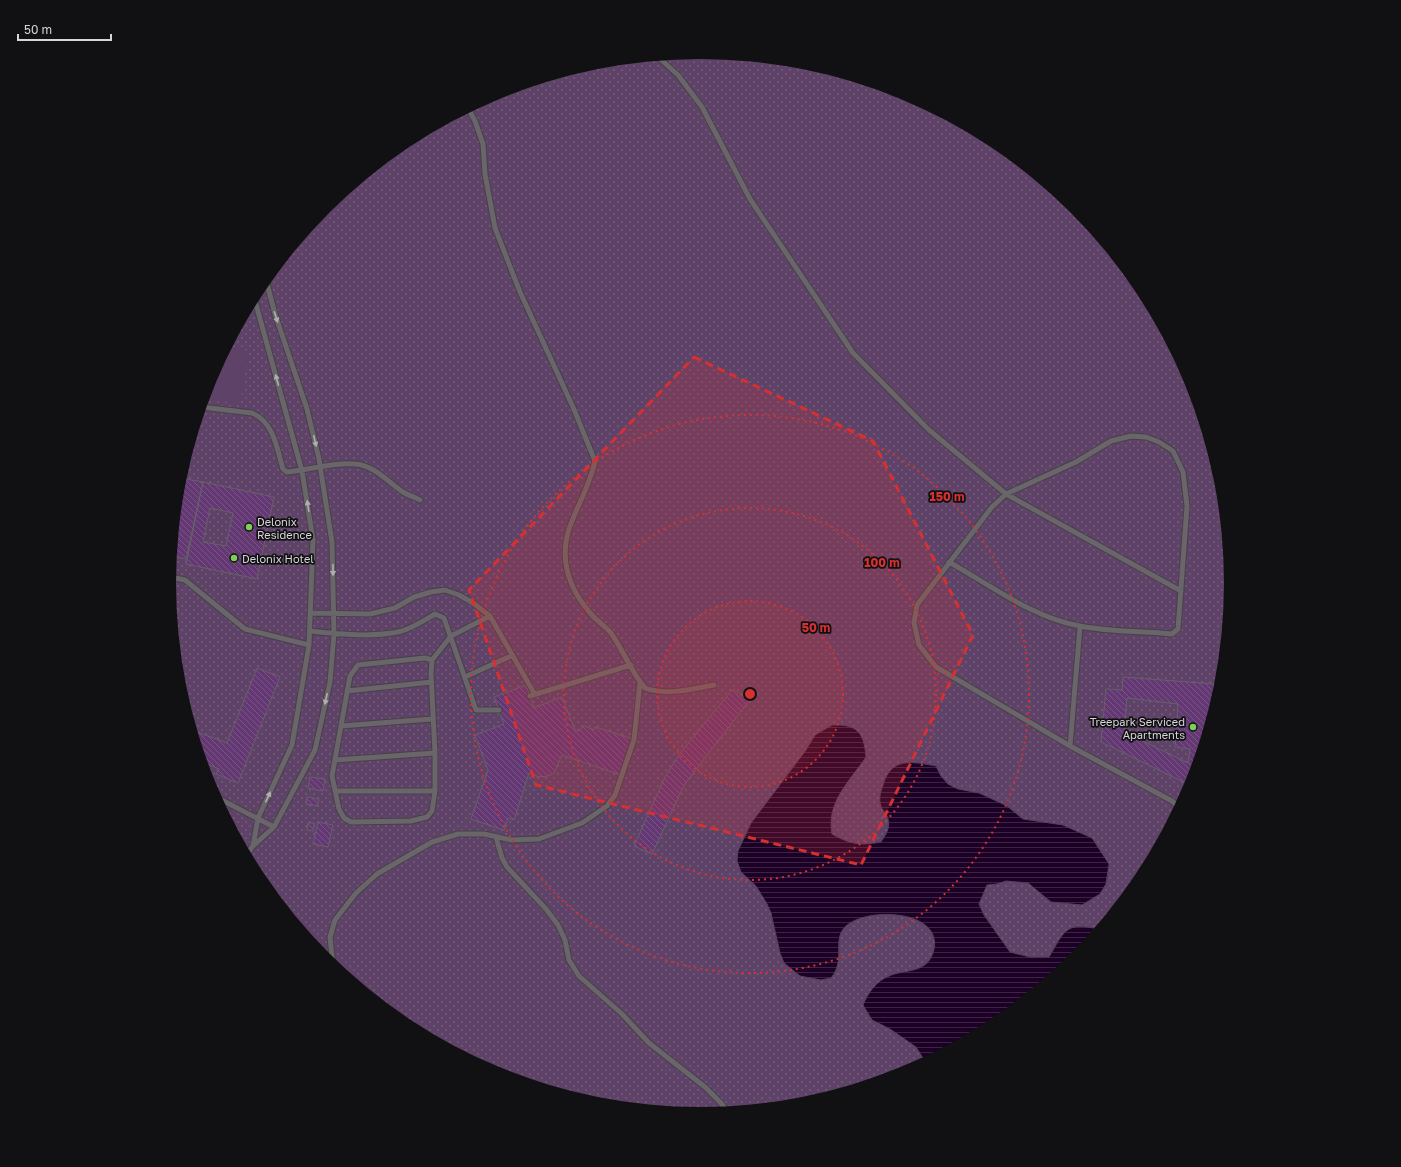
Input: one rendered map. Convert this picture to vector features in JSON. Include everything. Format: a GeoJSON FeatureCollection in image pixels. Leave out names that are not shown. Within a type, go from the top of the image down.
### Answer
{"type":"FeatureCollection","features":[{"type":"Feature","properties":{"kind":"lane"},"geometry":{"type":"LineString","coordinates":[[662,60],[678,75],[702,107],[750,199],[853,353],[929,430],[1006,494],[1181,591]]}},
{"type":"Feature","properties":{"kind":"lane"},"geometry":{"type":"LineString","coordinates":[[470,112],[475,121],[482,144],[485,174],[495,228],[520,292],[574,407],[595,461],[586,489],[569,530],[565,556],[567,575],[580,598],[591,613],[610,633],[645,688],[651,690],[676,691],[714,685]]}},
{"type":"Feature","properties":{"kind":"lane"},"geometry":{"type":"LineString","coordinates":[[249,851],[274,827],[315,750],[330,682],[334,634],[332,542],[320,465],[307,408],[275,314],[268,287]]}},
{"type":"Feature","properties":{"kind":"lane"},"geometry":{"type":"LineString","coordinates":[[252,847],[258,818],[292,746],[309,645],[313,540],[302,470],[256,305]]}},
{"type":"Feature","properties":{"kind":"lane"},"geometry":{"type":"LineString","coordinates":[[207,408],[252,413],[259,416],[272,432],[283,469],[287,472],[320,465],[356,464],[375,471],[402,491],[420,500]]}},
{"type":"Feature","properties":{"kind":"lane"},"geometry":{"type":"LineString","coordinates":[[949,562],[1031,609],[1057,620],[1080,626],[1172,634],[1178,630],[1187,506],[1182,472],[1173,451],[1159,442],[1146,437],[1131,436],[1111,441],[1076,462],[1006,494],[992,507],[949,562],[917,605],[914,623],[919,645],[936,667],[1070,746],[1176,804]]}},
{"type":"Feature","properties":{"kind":"lane"},"geometry":{"type":"LineString","coordinates":[[176,578],[185,580],[244,629],[309,645]]}},
{"type":"Feature","properties":{"kind":"lane"},"geometry":{"type":"LineString","coordinates":[[311,613],[334,615],[370,614],[395,608],[414,597],[431,592],[445,590],[459,595],[473,603],[490,616],[513,656],[532,695],[631,665]]}},
{"type":"Feature","properties":{"kind":"lane"},"geometry":{"type":"LineString","coordinates":[[310,631],[334,634],[382,634],[403,630],[435,614],[444,618],[476,710],[499,710]]}},
{"type":"Feature","properties":{"kind":"lane"},"geometry":{"type":"LineString","coordinates":[[432,660],[425,658],[358,665],[350,676],[332,776],[339,809],[344,818],[351,822],[411,821],[427,817],[432,811],[435,791],[435,753],[432,719],[432,660],[451,636],[490,616]]}},
{"type":"Feature","properties":{"kind":"lane"},"geometry":{"type":"LineString","coordinates":[[1070,746],[1080,626]]}},
{"type":"Feature","properties":{"kind":"lane"},"geometry":{"type":"LineString","coordinates":[[464,677],[513,656]]}},
{"type":"Feature","properties":{"kind":"lane"},"geometry":{"type":"LineString","coordinates":[[347,692],[432,682]]}},
{"type":"Feature","properties":{"kind":"lane"},"geometry":{"type":"LineString","coordinates":[[332,956],[330,937],[335,920],[356,892],[377,874],[432,842],[458,834],[484,834],[496,837],[539,839],[582,823],[607,806],[615,795],[634,740],[640,682]]}},
{"type":"Feature","properties":{"kind":"lane"},"geometry":{"type":"LineString","coordinates":[[341,726],[432,719]]}},
{"type":"Feature","properties":{"kind":"lane"},"geometry":{"type":"LineString","coordinates":[[335,760],[435,753]]}},
{"type":"Feature","properties":{"kind":"lane"},"geometry":{"type":"LineString","coordinates":[[335,791],[435,791]]}},
{"type":"Feature","properties":{"kind":"lane"},"geometry":{"type":"LineString","coordinates":[[224,801],[274,827]]}},
{"type":"Feature","properties":{"kind":"lane"},"geometry":{"type":"LineString","coordinates":[[496,837],[506,868],[546,908],[558,925],[565,940],[569,960],[579,976],[622,1014],[649,1043],[705,1087],[724,1107]]}},
{"type":"Feature","properties":{"kind":"highlighted area"},"geometry":{"type":"Polygon","coordinates":[[[694,357],[873,441],[973,635],[861,865],[536,785],[469,590],[694,357]]]}},
{"type":"Feature","properties":{"kind":"shaded area"},"geometry":{"type":"Polygon","coordinates":[[[666,60],[735,60],[769,63],[803,69],[869,87],[901,99],[963,129],[1020,167],[1046,189],[1095,238],[1117,264],[1155,321],[1171,352],[1197,415],[1207,448],[1221,515],[1225,584],[1221,652],[1215,686],[1197,752],[1185,784],[1155,846],[1117,903],[1095,929],[1046,978],[1020,1000],[963,1038],[932,1054],[869,1080],[836,1090],[769,1104],[735,1107],[700,1108],[632,1104],[598,1098],[532,1080],[500,1068],[438,1038],[381,1000],[355,978],[306,929],[284,903],[246,846],[230,815],[204,752],[194,719],[180,652],[177,618],[177,549],[180,515],[186,481],[204,415],[216,383],[246,321],[284,264],[306,238],[355,189],[381,167],[438,129],[469,113],[532,87],[565,77],[632,63],[666,60]]]}},
{"type":"Feature","properties":{"kind":"shaded area"},"geometry":{"type":"Polygon","coordinates":[[[232,348],[249,351],[240,404],[210,399],[232,348]]]}},
{"type":"Feature","properties":{"kind":"shaded area"},"geometry":{"type":"Polygon","coordinates":[[[832,725],[848,726],[854,728],[858,732],[864,742],[866,757],[841,792],[836,802],[831,822],[832,834],[850,842],[867,844],[881,842],[889,825],[888,818],[880,801],[883,785],[891,769],[904,763],[919,763],[936,766],[941,776],[948,784],[958,789],[979,793],[988,797],[1007,806],[1023,819],[1063,825],[1092,838],[1109,864],[1106,884],[1100,894],[1082,905],[1051,902],[1028,883],[1006,881],[987,885],[979,904],[984,915],[1010,952],[1030,957],[1049,957],[1062,935],[1072,928],[1079,926],[1095,929],[1046,978],[1020,1000],[963,1038],[923,1058],[916,1047],[890,1029],[872,1020],[863,1005],[867,996],[876,984],[884,978],[920,968],[930,960],[933,953],[934,938],[928,927],[917,920],[885,914],[855,920],[841,932],[839,938],[838,964],[831,978],[821,980],[800,976],[784,963],[780,953],[771,913],[767,904],[756,886],[741,872],[737,861],[738,851],[751,823],[806,750],[815,735],[832,725]]]}},
{"type":"Feature","properties":{"kind":"building"},"geometry":{"type":"Polygon","coordinates":[[[186,479],[203,482],[186,559],[177,557],[180,515],[186,479]]]}},
{"type":"Feature","properties":{"kind":"building","name":"Delonix Residence"},"geometry":{"type":"Polygon","coordinates":[[[203,482],[274,497],[257,579],[186,564],[203,482]],[[210,508],[203,542],[226,546],[233,513],[210,508]]]}},
{"type":"Feature","properties":{"kind":"building"},"geometry":{"type":"Polygon","coordinates":[[[257,668],[280,677],[238,783],[216,774],[219,769],[209,765],[198,732],[227,743],[257,668]]]}},
{"type":"Feature","properties":{"kind":"building","name":"Treepark Serviced Apartments"},"geometry":{"type":"Polygon","coordinates":[[[1123,677],[1214,684],[1207,719],[1185,783],[1101,742],[1106,689],[1122,690],[1123,677]],[[1127,698],[1124,732],[1188,763],[1190,749],[1175,747],[1178,704],[1127,698]]]}},
{"type":"Feature","properties":{"kind":"building"},"geometry":{"type":"Polygon","coordinates":[[[526,685],[534,708],[562,697],[576,733],[584,726],[594,730],[595,727],[633,739],[621,775],[562,755],[554,773],[548,776],[539,777],[529,773],[514,820],[508,818],[504,830],[471,819],[488,770],[475,735],[504,724],[494,697],[526,685]]]}},
{"type":"Feature","properties":{"kind":"building"},"geometry":{"type":"Polygon","coordinates":[[[733,689],[749,701],[684,785],[652,854],[634,846],[665,777],[681,752],[733,689]]]}},
{"type":"Feature","properties":{"kind":"building"},"geometry":{"type":"Polygon","coordinates":[[[310,777],[325,779],[323,791],[308,788],[310,777]]]}},
{"type":"Feature","properties":{"kind":"building"},"geometry":{"type":"Polygon","coordinates":[[[307,797],[319,799],[317,806],[306,804],[307,797]]]}},
{"type":"Feature","properties":{"kind":"building"},"geometry":{"type":"Polygon","coordinates":[[[318,822],[333,825],[328,847],[313,844],[318,822]]]}},
{"type":"Feature","properties":{"kind":"building"},"geometry":{"type":"Polygon","coordinates":[[[308,823],[314,823],[313,831],[307,830],[308,823]]]}},
{"type":"Feature","properties":{"kind":"place","name":"Delonix Residence"},"geometry":{"type":"Point","coordinates":[249,527]}},
{"type":"Feature","properties":{"kind":"place","name":"Delonix Hotel"},"geometry":{"type":"Point","coordinates":[234,558]}},
{"type":"Feature","properties":{"kind":"place","name":"Treepark Serviced Apartments"},"geometry":{"type":"Point","coordinates":[1193,727]}}]}
